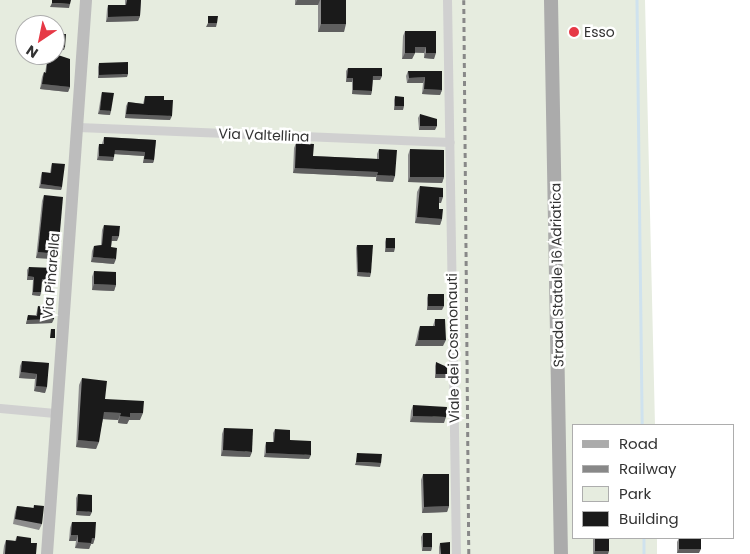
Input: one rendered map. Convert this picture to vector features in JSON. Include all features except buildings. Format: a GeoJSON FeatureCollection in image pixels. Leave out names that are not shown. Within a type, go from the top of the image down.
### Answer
{"type":"FeatureCollection","features":[{"type":"Feature","properties":{"kind":"main road","name":"Strada Statale 16 Adriatica"},"geometry":{"type":"LineString","coordinates":[[551,0],[561,553]]}},
{"type":"Feature","properties":{"kind":"street","name":"Via Pinarella"},"geometry":{"type":"LineString","coordinates":[[47,554],[55,413],[78,128],[86,0]]}},
{"type":"Feature","properties":{"kind":"street","name":"Viale dei Cosmonauti"},"geometry":{"type":"LineString","coordinates":[[447,0],[456,554]]}},
{"type":"Feature","properties":{"kind":"street","name":"Via Valtellina"},"geometry":{"type":"LineString","coordinates":[[78,128],[450,142]]}},
{"type":"Feature","properties":{"kind":"street"},"geometry":{"type":"LineString","coordinates":[[0,408],[55,413]]}},
{"type":"Feature","properties":{"kind":"green space"},"geometry":{"type":"Polygon","coordinates":[[[0,0],[645,0],[655,424],[572,424],[572,539],[657,539],[657,554],[0,554],[0,0]]]}},
{"type":"Feature","properties":{"kind":"waterway"},"geometry":{"type":"LineString","coordinates":[[637,0],[642,424]]}},
{"type":"Feature","properties":{"kind":"waterway"},"geometry":{"type":"LineString","coordinates":[[644,539],[644,554]]}},
{"type":"Feature","properties":{"kind":"railway"},"geometry":{"type":"LineString","coordinates":[[464,0],[469,554]]}},
{"type":"Feature","properties":{"kind":"place","name":"Esso"},"geometry":{"type":"Point","coordinates":[574,32]}}]}
